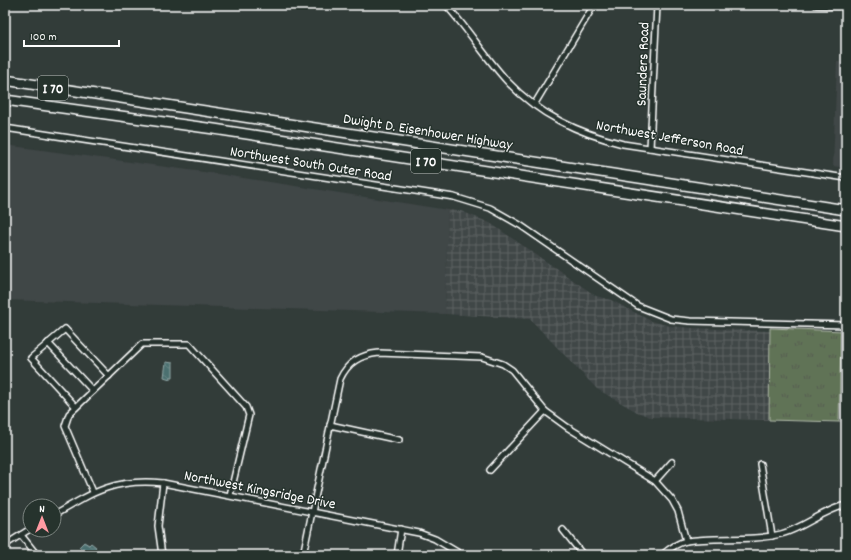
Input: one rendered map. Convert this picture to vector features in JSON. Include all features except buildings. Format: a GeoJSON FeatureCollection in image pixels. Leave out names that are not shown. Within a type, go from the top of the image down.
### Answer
{"type":"FeatureCollection","features":[{"type":"Feature","properties":{"kind":"highway","name":"Dwight D. Eisenhower Highway"},"geometry":{"type":"LineString","coordinates":[[5,80],[846,210]]}},
{"type":"Feature","properties":{"kind":"highway","name":"Dwight D. Eisenhower Highway"},"geometry":{"type":"LineString","coordinates":[[5,100],[214,129],[846,226]]}},
{"type":"Feature","properties":{"kind":"street","name":"Northwest Jefferson Road"},"geometry":{"type":"LineString","coordinates":[[446,5],[464,25],[507,81],[534,105],[572,129],[604,139],[650,148],[846,178]]}},
{"type":"Feature","properties":{"kind":"street"},"geometry":{"type":"LineString","coordinates":[[534,105],[594,5]]}},
{"type":"Feature","properties":{"kind":"street","name":"Saunders Road"},"geometry":{"type":"LineString","coordinates":[[650,148],[657,5]]}},
{"type":"Feature","properties":{"kind":"street"},"geometry":{"type":"LineString","coordinates":[[816,5],[846,6]]}},
{"type":"Feature","properties":{"kind":"street","name":"Northwest South Outer Road"},"geometry":{"type":"LineString","coordinates":[[5,128],[454,197],[490,208],[520,225],[622,296],[655,314],[671,319],[690,321],[846,325]]}},
{"type":"Feature","properties":{"kind":"street"},"geometry":{"type":"LineString","coordinates":[[76,407],[31,358],[64,329],[109,376]]}},
{"type":"Feature","properties":{"kind":"street"},"geometry":{"type":"LineString","coordinates":[[48,343],[94,391]]}},
{"type":"Feature","properties":{"kind":"street"},"geometry":{"type":"LineString","coordinates":[[93,492],[65,426],[69,414],[142,344],[189,344],[246,407],[249,415],[230,495]]}},
{"type":"Feature","properties":{"kind":"street"},"geometry":{"type":"LineString","coordinates":[[303,555],[336,388],[345,369],[359,358],[379,353],[482,357],[492,359],[512,370],[545,410],[566,427],[655,481],[672,500],[678,511],[686,541]]}},
{"type":"Feature","properties":{"kind":"street"},"geometry":{"type":"LineString","coordinates":[[490,470],[545,410]]}},
{"type":"Feature","properties":{"kind":"street"},"geometry":{"type":"LineString","coordinates":[[330,424],[399,440]]}},
{"type":"Feature","properties":{"kind":"street"},"geometry":{"type":"LineString","coordinates":[[655,481],[672,462]]}},
{"type":"Feature","properties":{"kind":"street"},"geometry":{"type":"LineString","coordinates":[[760,464],[772,536]]}},
{"type":"Feature","properties":{"kind":"street","name":"Northwest Kingsridge Drive"},"geometry":{"type":"LineString","coordinates":[[62,510],[93,492],[126,483],[145,481],[163,483],[401,529],[435,539],[462,555]]}},
{"type":"Feature","properties":{"kind":"street"},"geometry":{"type":"LineString","coordinates":[[162,555],[158,526],[163,483]]}},
{"type":"Feature","properties":{"kind":"street"},"geometry":{"type":"LineString","coordinates":[[662,555],[668,549],[686,541],[772,536],[788,531],[830,510],[846,505]]}},
{"type":"Feature","properties":{"kind":"street"},"geometry":{"type":"LineString","coordinates":[[396,555],[401,529]]}},
{"type":"Feature","properties":{"kind":"street"},"geometry":{"type":"LineString","coordinates":[[563,530],[583,555]]}},
{"type":"Feature","properties":{"kind":"street"},"geometry":{"type":"LineString","coordinates":[[5,545],[21,535],[37,555]]}},
{"type":"Feature","properties":{"kind":"shaded area"},"geometry":{"type":"Polygon","coordinates":[[[837,61],[846,61],[846,168],[833,166],[837,61]]]}},
{"type":"Feature","properties":{"kind":"shaded area"},"geometry":{"type":"Polygon","coordinates":[[[5,145],[218,174],[448,210],[445,314],[5,300],[5,145]]]}},
{"type":"Feature","properties":{"kind":"shaded area"},"geometry":{"type":"Polygon","coordinates":[[[448,210],[461,211],[490,223],[596,296],[611,300],[651,321],[670,326],[691,328],[770,331],[769,420],[650,417],[637,412],[597,389],[530,319],[445,314],[448,210]]]}},
{"type":"Feature","properties":{"kind":"shaded area"},"geometry":{"type":"Polygon","coordinates":[[[841,334],[846,334],[846,423],[839,422],[841,334]]]}},
{"type":"Feature","properties":{"kind":"green space"},"geometry":{"type":"Polygon","coordinates":[[[770,328],[844,331],[844,334],[841,335],[839,422],[769,420],[770,328]]]}},
{"type":"Feature","properties":{"kind":"water"},"geometry":{"type":"Polygon","coordinates":[[[166,362],[173,363],[173,377],[170,377],[170,379],[164,377],[166,362]]]}},
{"type":"Feature","properties":{"kind":"water"},"geometry":{"type":"Polygon","coordinates":[[[84,542],[89,545],[91,543],[96,547],[90,554],[79,547],[84,542]]]}}]}
